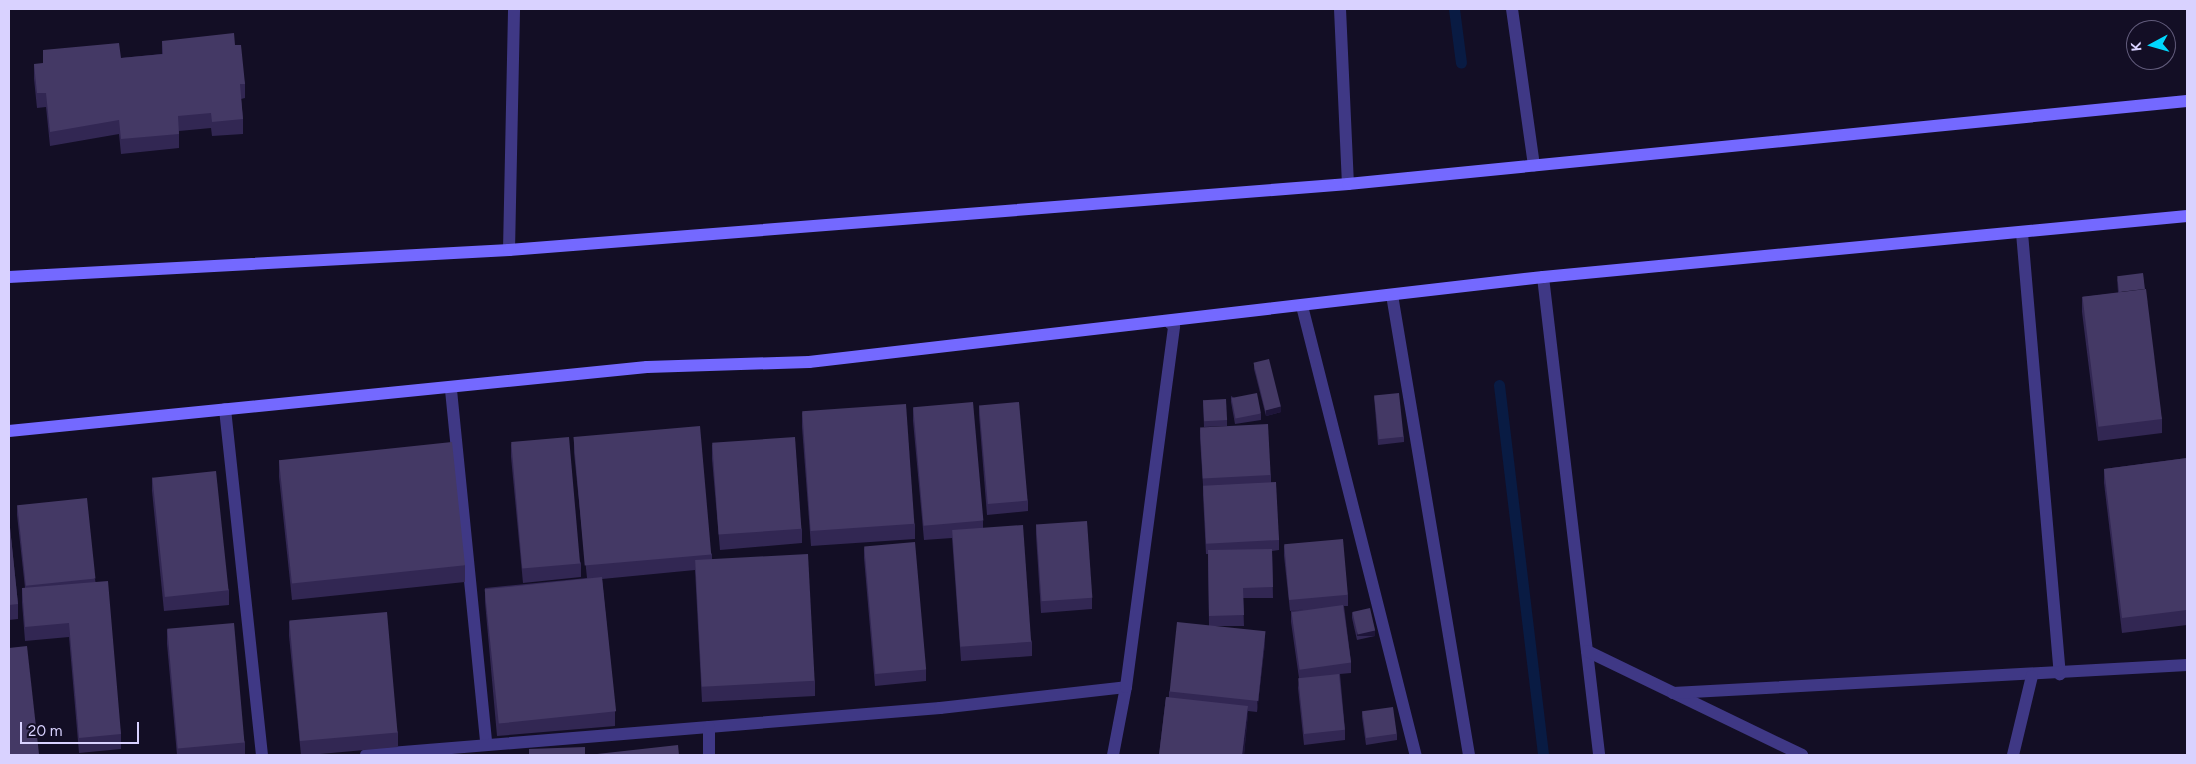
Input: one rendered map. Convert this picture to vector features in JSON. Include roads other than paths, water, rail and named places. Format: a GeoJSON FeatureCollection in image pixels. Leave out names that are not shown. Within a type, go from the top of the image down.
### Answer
{"type":"FeatureCollection","features":[{"type":"Feature","properties":{"kind":"main road"},"geometry":{"type":"LineString","coordinates":[[9,277],[509,250],[1348,184],[2187,101]]}},
{"type":"Feature","properties":{"kind":"main road"},"geometry":{"type":"LineString","coordinates":[[9,431],[225,409],[451,390],[647,367],[809,362],[1170,323],[1543,277],[2187,216]]}},
{"type":"Feature","properties":{"kind":"street"},"geometry":{"type":"LineString","coordinates":[[509,250],[514,9]]}},
{"type":"Feature","properties":{"kind":"street"},"geometry":{"type":"LineString","coordinates":[[1340,9],[1348,184]]}},
{"type":"Feature","properties":{"kind":"street"},"geometry":{"type":"LineString","coordinates":[[1512,9],[1534,165]]}},
{"type":"Feature","properties":{"kind":"street"},"geometry":{"type":"LineString","coordinates":[[2022,233],[2060,674]]}},
{"type":"Feature","properties":{"kind":"street"},"geometry":{"type":"LineString","coordinates":[[1543,277],[1599,755]]}},
{"type":"Feature","properties":{"kind":"street"},"geometry":{"type":"LineString","coordinates":[[1392,295],[1470,755]]}},
{"type":"Feature","properties":{"kind":"street"},"geometry":{"type":"LineString","coordinates":[[1302,306],[1416,755]]}},
{"type":"Feature","properties":{"kind":"street"},"geometry":{"type":"LineString","coordinates":[[1113,755],[1126,687],[1174,326],[1170,323]]}},
{"type":"Feature","properties":{"kind":"street"},"geometry":{"type":"LineString","coordinates":[[451,390],[486,743]]}},
{"type":"Feature","properties":{"kind":"street"},"geometry":{"type":"LineString","coordinates":[[225,409],[262,755]]}},
{"type":"Feature","properties":{"kind":"street"},"geometry":{"type":"LineString","coordinates":[[1587,651],[1802,755]]}},
{"type":"Feature","properties":{"kind":"street"},"geometry":{"type":"LineString","coordinates":[[1673,693],[2032,676],[2187,665]]}},
{"type":"Feature","properties":{"kind":"street"},"geometry":{"type":"LineString","coordinates":[[2013,755],[2032,676]]}},
{"type":"Feature","properties":{"kind":"street"},"geometry":{"type":"LineString","coordinates":[[366,755],[486,743],[709,727],[1126,687]]}},
{"type":"Feature","properties":{"kind":"street"},"geometry":{"type":"LineString","coordinates":[[709,727],[709,755]]}},
{"type":"Feature","properties":{"kind":"waterway"},"geometry":{"type":"LineString","coordinates":[[1454,9],[1461,63]]}},
{"type":"Feature","properties":{"kind":"waterway"},"geometry":{"type":"LineString","coordinates":[[1499,385],[1543,755]]}}]}
